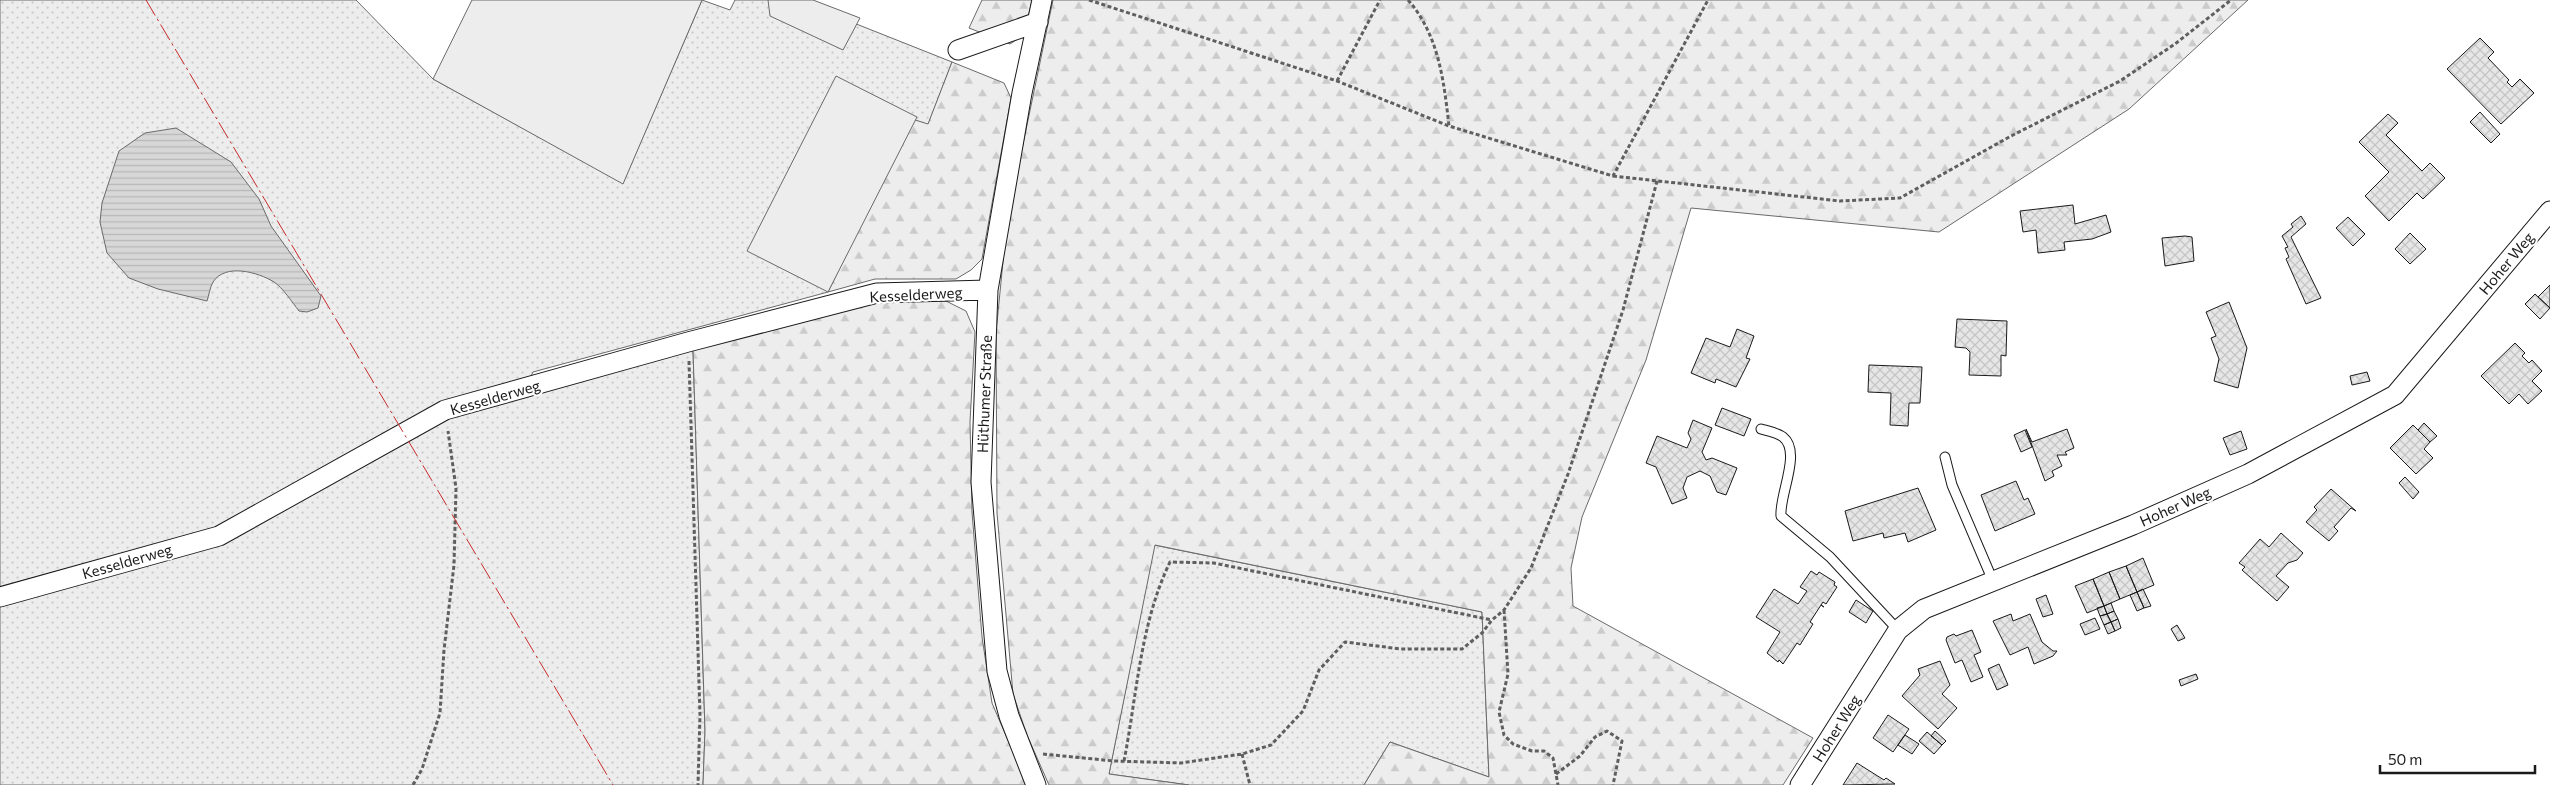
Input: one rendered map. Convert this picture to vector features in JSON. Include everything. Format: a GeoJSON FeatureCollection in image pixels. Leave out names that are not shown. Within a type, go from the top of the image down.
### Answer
{"type":"FeatureCollection","features":[{"type":"Feature","properties":{"kind":"street","name":"Hüthumer Straße"},"geometry":{"type":"LineString","coordinates":[[1036,785],[1009,716],[997,671],[982,492],[988,290],[1022,93],[1042,0]]}},
{"type":"Feature","properties":{"kind":"street"},"geometry":{"type":"LineString","coordinates":[[958,50],[1038,22]]}},
{"type":"Feature","properties":{"kind":"street","name":"Hoher Weg"},"geometry":{"type":"LineString","coordinates":[[1800,785],[1898,630],[1924,609],[2248,474],[2395,395],[2550,211]]}},
{"type":"Feature","properties":{"kind":"street","name":"Kesselderweg"},"geometry":{"type":"LineString","coordinates":[[0,597],[219,536],[445,410],[688,342],[877,293],[988,290]]}},
{"type":"Feature","properties":{"kind":"lane"},"geometry":{"type":"LineString","coordinates":[[1761,429],[1783,437],[1790,446],[1792,457],[1780,506],[1781,516],[1830,557],[1898,630]]}},
{"type":"Feature","properties":{"kind":"lane"},"geometry":{"type":"LineString","coordinates":[[1945,457],[1952,484],[1993,581]]}},
{"type":"Feature","properties":{"kind":"path"},"geometry":{"type":"LineString","coordinates":[[1089,0],[1337,81],[1448,126],[1613,176],[1840,201],[1900,198],[2011,136],[2120,81],[2175,44],[2231,0]]}},
{"type":"Feature","properties":{"kind":"path"},"geometry":{"type":"LineString","coordinates":[[1337,81],[1380,0]]}},
{"type":"Feature","properties":{"kind":"path"},"geometry":{"type":"LineString","coordinates":[[1408,0],[1421,14],[1442,68],[1448,126]]}},
{"type":"Feature","properties":{"kind":"path"},"geometry":{"type":"LineString","coordinates":[[1613,176],[1708,0]]}},
{"type":"Feature","properties":{"kind":"path"},"geometry":{"type":"LineString","coordinates":[[1023,752],[1124,761],[1181,763],[1242,754],[1271,745],[1303,711],[1318,670],[1345,642],[1400,649],[1462,649],[1482,633],[1492,620],[1504,610],[1531,568],[1568,474],[1623,310],[1658,181]]}},
{"type":"Feature","properties":{"kind":"path"},"geometry":{"type":"LineString","coordinates":[[688,342],[700,715],[698,785]]}},
{"type":"Feature","properties":{"kind":"path"},"geometry":{"type":"LineString","coordinates":[[412,785],[422,769],[440,713],[444,650],[454,565],[456,488],[445,410]]}},
{"type":"Feature","properties":{"kind":"path"},"geometry":{"type":"LineString","coordinates":[[1124,761],[1148,626],[1158,588],[1170,562],[1214,563],[1492,620]]}},
{"type":"Feature","properties":{"kind":"path"},"geometry":{"type":"LineString","coordinates":[[1504,610],[1508,674],[1499,712],[1504,735],[1513,744],[1532,751],[1544,750],[1553,758],[1558,785]]}},
{"type":"Feature","properties":{"kind":"path"},"geometry":{"type":"LineString","coordinates":[[1556,774],[1580,756],[1595,737],[1607,731],[1622,741],[1613,785]]}},
{"type":"Feature","properties":{"kind":"path"},"geometry":{"type":"LineString","coordinates":[[1242,754],[1250,785]]}},
{"type":"Feature","properties":{"kind":"green space"},"geometry":{"type":"Polygon","coordinates":[[[0,0],[356,0],[433,79],[623,183],[702,0],[730,10],[735,0],[796,0],[952,62],[928,125],[912,119],[828,292],[533,372],[521,396],[693,350],[705,731],[703,785],[0,785],[0,0]]]}},
{"type":"Feature","properties":{"kind":"green space"},"geometry":{"type":"Polygon","coordinates":[[[982,0],[1032,0],[1024,35],[1010,44],[969,28],[982,0]]]}},
{"type":"Feature","properties":{"kind":"green space"},"geometry":{"type":"Polygon","coordinates":[[[1053,0],[2248,0],[2129,109],[1939,232],[1691,208],[1646,360],[1582,517],[1571,568],[1573,606],[1813,738],[1783,785],[1364,785],[1390,742],[1489,777],[1482,612],[1155,545],[1109,774],[1189,785],[1049,785],[1027,735],[1013,694],[997,513],[996,333],[1007,221],[1053,0]]]}},
{"type":"Feature","properties":{"kind":"green space"},"geometry":{"type":"Polygon","coordinates":[[[952,62],[1004,83],[1011,98],[982,259],[971,270],[956,279],[875,279],[828,292],[912,119],[928,124],[952,62]]]}},
{"type":"Feature","properties":{"kind":"green space"},"geometry":{"type":"Polygon","coordinates":[[[878,301],[946,301],[966,311],[975,332],[970,422],[972,512],[982,637],[992,703],[1027,785],[703,785],[705,731],[693,350],[878,301]]]}},
{"type":"Feature","properties":{"kind":"green space"},"geometry":{"type":"Polygon","coordinates":[[[1154,545],[1482,612],[1489,777],[1390,742],[1364,785],[1189,785],[1109,774],[1154,545]]]}},
{"type":"Feature","properties":{"kind":"shaded area"},"geometry":{"type":"Polygon","coordinates":[[[472,0],[702,0],[623,184],[433,79],[472,0]]]}},
{"type":"Feature","properties":{"kind":"shaded area"},"geometry":{"type":"Polygon","coordinates":[[[768,0],[813,0],[860,18],[843,50],[770,16],[768,0]]]}},
{"type":"Feature","properties":{"kind":"shaded area"},"geometry":{"type":"Polygon","coordinates":[[[836,76],[917,117],[828,292],[747,251],[836,76]]]}},
{"type":"Feature","properties":{"kind":"shaded area"},"geometry":{"type":"Polygon","coordinates":[[[176,128],[231,162],[259,199],[271,226],[321,296],[318,308],[307,312],[299,311],[284,291],[274,282],[259,275],[242,271],[233,271],[218,276],[212,284],[207,301],[158,289],[129,278],[107,253],[100,222],[102,203],[119,151],[145,133],[176,128]]]}},
{"type":"Feature","properties":{"kind":"building"},"geometry":{"type":"Polygon","coordinates":[[[2480,38],[2494,52],[2488,58],[2509,80],[2507,82],[2512,87],[2520,79],[2534,93],[2501,124],[2447,69],[2480,38]]]}},
{"type":"Feature","properties":{"kind":"building"},"geometry":{"type":"Polygon","coordinates":[[[2480,112],[2500,134],[2491,143],[2470,122],[2480,112]]]}},
{"type":"Feature","properties":{"kind":"building"},"geometry":{"type":"Polygon","coordinates":[[[2388,114],[2398,123],[2386,135],[2422,171],[2430,163],[2445,178],[2423,199],[2417,193],[2389,221],[2365,196],[2389,172],[2359,142],[2388,114]]]}},
{"type":"Feature","properties":{"kind":"building"},"geometry":{"type":"Polygon","coordinates":[[[2073,205],[2075,224],[2106,215],[2111,232],[2092,239],[2064,242],[2065,250],[2038,253],[2036,230],[2023,232],[2020,211],[2073,205]]]}},
{"type":"Feature","properties":{"kind":"building"},"geometry":{"type":"Polygon","coordinates":[[[2301,216],[2306,224],[2291,237],[2321,298],[2306,304],[2286,259],[2289,257],[2285,248],[2288,247],[2282,236],[2293,227],[2291,224],[2301,216]]]}},
{"type":"Feature","properties":{"kind":"building"},"geometry":{"type":"Polygon","coordinates":[[[2348,217],[2365,234],[2353,246],[2336,228],[2348,217]]]}},
{"type":"Feature","properties":{"kind":"building"},"geometry":{"type":"Polygon","coordinates":[[[2410,233],[2426,249],[2410,264],[2395,249],[2410,233]]]}},
{"type":"Feature","properties":{"kind":"building"},"geometry":{"type":"Polygon","coordinates":[[[2192,237],[2194,261],[2165,266],[2162,238],[2192,237]]]}},
{"type":"Feature","properties":{"kind":"building"},"geometry":{"type":"Polygon","coordinates":[[[2550,285],[2550,308],[2538,297],[2550,285]]]}},
{"type":"Feature","properties":{"kind":"building"},"geometry":{"type":"Polygon","coordinates":[[[2535,294],[2550,308],[2540,319],[2525,304],[2535,294]]]}},
{"type":"Feature","properties":{"kind":"building"},"geometry":{"type":"Polygon","coordinates":[[[2229,302],[2247,348],[2238,388],[2214,381],[2219,359],[2211,338],[2216,336],[2206,312],[2229,302]]]}},
{"type":"Feature","properties":{"kind":"building"},"geometry":{"type":"Polygon","coordinates":[[[1957,319],[2007,321],[2006,356],[2001,355],[2001,376],[1969,375],[1970,352],[1966,348],[1955,347],[1957,319]]]}},
{"type":"Feature","properties":{"kind":"building"},"geometry":{"type":"Polygon","coordinates":[[[1737,329],[1754,336],[1746,358],[1750,359],[1736,387],[1716,379],[1715,383],[1691,373],[1706,338],[1730,347],[1737,329]]]}},
{"type":"Feature","properties":{"kind":"building"},"geometry":{"type":"Polygon","coordinates":[[[2515,343],[2525,353],[2522,356],[2529,363],[2532,360],[2542,371],[2532,381],[2542,391],[2528,404],[2519,394],[2509,404],[2481,376],[2515,343]]]}},
{"type":"Feature","properties":{"kind":"building"},"geometry":{"type":"Polygon","coordinates":[[[1869,365],[1922,367],[1920,403],[1909,403],[1908,426],[1890,425],[1891,393],[1868,392],[1869,365]]]}},
{"type":"Feature","properties":{"kind":"building"},"geometry":{"type":"Polygon","coordinates":[[[2367,372],[2370,381],[2352,385],[2350,376],[2367,372]]]}},
{"type":"Feature","properties":{"kind":"building"},"geometry":{"type":"Polygon","coordinates":[[[1722,408],[1751,419],[1744,436],[1715,425],[1722,408]]]}},
{"type":"Feature","properties":{"kind":"building"},"geometry":{"type":"Polygon","coordinates":[[[1693,420],[1712,428],[1702,452],[1706,460],[1712,458],[1737,468],[1726,495],[1717,492],[1710,476],[1700,471],[1687,477],[1683,488],[1687,498],[1672,504],[1656,467],[1646,463],[1657,436],[1687,448],[1691,439],[1688,433],[1693,420]]]}},
{"type":"Feature","properties":{"kind":"building"},"geometry":{"type":"Polygon","coordinates":[[[2424,423],[2437,436],[2430,442],[2418,430],[2424,423]]]}},
{"type":"Feature","properties":{"kind":"building"},"geometry":{"type":"Polygon","coordinates":[[[2413,425],[2430,442],[2424,449],[2433,458],[2416,474],[2390,448],[2413,425]]]}},
{"type":"Feature","properties":{"kind":"building"},"geometry":{"type":"Polygon","coordinates":[[[2026,429],[2032,442],[2067,429],[2074,448],[2065,452],[2067,455],[2057,455],[2062,466],[2052,471],[2054,476],[2045,481],[2026,429]]]}},
{"type":"Feature","properties":{"kind":"building"},"geometry":{"type":"Polygon","coordinates":[[[2025,430],[2032,447],[2021,452],[2014,435],[2025,430]]]}},
{"type":"Feature","properties":{"kind":"building"},"geometry":{"type":"Polygon","coordinates":[[[2241,431],[2247,449],[2230,455],[2223,438],[2241,431]]]}},
{"type":"Feature","properties":{"kind":"building"},"geometry":{"type":"Polygon","coordinates":[[[2405,477],[2419,492],[2413,499],[2399,483],[2405,477]]]}},
{"type":"Feature","properties":{"kind":"building"},"geometry":{"type":"Polygon","coordinates":[[[2016,481],[2024,500],[2028,498],[2035,514],[1995,531],[1981,495],[2016,481]]]}},
{"type":"Feature","properties":{"kind":"building"},"geometry":{"type":"Polygon","coordinates":[[[1918,488],[1936,530],[1908,542],[1905,533],[1884,538],[1883,533],[1853,541],[1845,511],[1918,488]]]}},
{"type":"Feature","properties":{"kind":"building"},"geometry":{"type":"Polygon","coordinates":[[[2331,489],[2356,511],[2351,508],[2334,527],[2338,531],[2329,541],[2306,522],[2317,510],[2314,507],[2331,489]]]}},
{"type":"Feature","properties":{"kind":"building"},"geometry":{"type":"Polygon","coordinates":[[[2281,533],[2303,553],[2297,560],[2288,563],[2276,576],[2289,587],[2277,601],[2242,570],[2245,567],[2239,563],[2260,539],[2269,547],[2281,533]]]}},
{"type":"Feature","properties":{"kind":"building"},"geometry":{"type":"Polygon","coordinates":[[[2143,558],[2154,585],[2137,592],[2126,566],[2143,558]]]}},
{"type":"Feature","properties":{"kind":"building"},"geometry":{"type":"Polygon","coordinates":[[[2126,566],[2137,592],[2120,599],[2109,572],[2126,566]]]}},
{"type":"Feature","properties":{"kind":"building"},"geometry":{"type":"Polygon","coordinates":[[[1811,571],[1817,575],[1819,572],[1835,582],[1834,585],[1837,587],[1826,604],[1823,602],[1810,622],[1813,624],[1800,645],[1797,643],[1783,664],[1767,653],[1780,632],[1756,617],[1774,589],[1798,604],[1807,591],[1800,587],[1811,571]]]}},
{"type":"Feature","properties":{"kind":"building"},"geometry":{"type":"Polygon","coordinates":[[[2109,572],[2120,599],[2104,606],[2093,579],[2109,572]]]}},
{"type":"Feature","properties":{"kind":"building"},"geometry":{"type":"Polygon","coordinates":[[[2093,579],[2104,606],[2087,613],[2075,586],[2093,579]]]}},
{"type":"Feature","properties":{"kind":"building"},"geometry":{"type":"Polygon","coordinates":[[[2143,589],[2151,606],[2144,608],[2137,592],[2143,589]]]}},
{"type":"Feature","properties":{"kind":"building"},"geometry":{"type":"Polygon","coordinates":[[[2137,592],[2144,608],[2137,611],[2130,595],[2137,592]]]}},
{"type":"Feature","properties":{"kind":"building"},"geometry":{"type":"Polygon","coordinates":[[[2046,595],[2053,614],[2043,617],[2036,599],[2046,595]]]}},
{"type":"Feature","properties":{"kind":"building"},"geometry":{"type":"Polygon","coordinates":[[[1856,600],[1873,611],[1866,623],[1849,612],[1856,600]]]}},
{"type":"Feature","properties":{"kind":"building"},"geometry":{"type":"Polygon","coordinates":[[[2111,603],[2114,611],[2107,614],[2104,606],[2111,603]]]}},
{"type":"Feature","properties":{"kind":"building"},"geometry":{"type":"Polygon","coordinates":[[[2104,606],[2107,614],[2100,616],[2097,608],[2104,606]]]}},
{"type":"Feature","properties":{"kind":"building"},"geometry":{"type":"Polygon","coordinates":[[[2114,611],[2118,619],[2111,622],[2107,614],[2114,611]]]}},
{"type":"Feature","properties":{"kind":"building"},"geometry":{"type":"Polygon","coordinates":[[[2011,614],[2013,621],[2030,614],[2042,642],[2053,651],[2057,651],[2053,656],[2034,664],[2028,647],[2010,655],[1993,621],[2011,614]]]}},
{"type":"Feature","properties":{"kind":"building"},"geometry":{"type":"Polygon","coordinates":[[[2107,614],[2111,622],[2104,625],[2100,616],[2107,614]]]}},
{"type":"Feature","properties":{"kind":"building"},"geometry":{"type":"Polygon","coordinates":[[[2095,618],[2100,629],[2085,635],[2080,624],[2095,618]]]}},
{"type":"Feature","properties":{"kind":"building"},"geometry":{"type":"Polygon","coordinates":[[[2118,619],[2121,628],[2115,631],[2111,622],[2118,619]]]}},
{"type":"Feature","properties":{"kind":"building"},"geometry":{"type":"Polygon","coordinates":[[[2111,622],[2115,631],[2108,634],[2104,625],[2111,622]]]}},
{"type":"Feature","properties":{"kind":"building"},"geometry":{"type":"Polygon","coordinates":[[[2177,625],[2185,638],[2178,641],[2171,629],[2177,625]]]}},
{"type":"Feature","properties":{"kind":"building"},"geometry":{"type":"Polygon","coordinates":[[[1972,630],[1981,652],[1974,655],[1983,677],[1971,682],[1962,660],[1955,663],[1946,640],[1947,637],[1954,634],[1956,636],[1972,630]]]}},
{"type":"Feature","properties":{"kind":"building"},"geometry":{"type":"Polygon","coordinates":[[[1940,661],[1950,685],[1942,694],[1957,708],[1938,729],[1902,696],[1920,675],[1918,669],[1940,661]]]}},
{"type":"Feature","properties":{"kind":"building"},"geometry":{"type":"Polygon","coordinates":[[[1999,664],[2008,685],[1997,690],[1988,669],[1999,664]]]}},
{"type":"Feature","properties":{"kind":"building"},"geometry":{"type":"Polygon","coordinates":[[[2196,674],[2198,679],[2181,686],[2179,680],[2196,674]]]}},
{"type":"Feature","properties":{"kind":"building"},"geometry":{"type":"Polygon","coordinates":[[[1888,715],[1909,729],[1893,752],[1873,738],[1888,715]]]}},
{"type":"Feature","properties":{"kind":"building"},"geometry":{"type":"Polygon","coordinates":[[[1935,731],[1946,741],[1942,745],[1931,736],[1935,731]]]}},
{"type":"Feature","properties":{"kind":"building"},"geometry":{"type":"Polygon","coordinates":[[[1927,732],[1942,745],[1934,754],[1919,741],[1927,732]]]}},
{"type":"Feature","properties":{"kind":"building"},"geometry":{"type":"Polygon","coordinates":[[[1905,735],[1919,744],[1912,754],[1898,745],[1905,735]]]}},
{"type":"Feature","properties":{"kind":"building"},"geometry":{"type":"Polygon","coordinates":[[[1857,763],[1884,780],[1886,778],[1895,784],[1843,785],[1857,763]]]}},
{"type":"Feature","properties":{"kind":"power"},"geometry":{"type":"LineString","coordinates":[[146,0],[613,785]]}}]}
